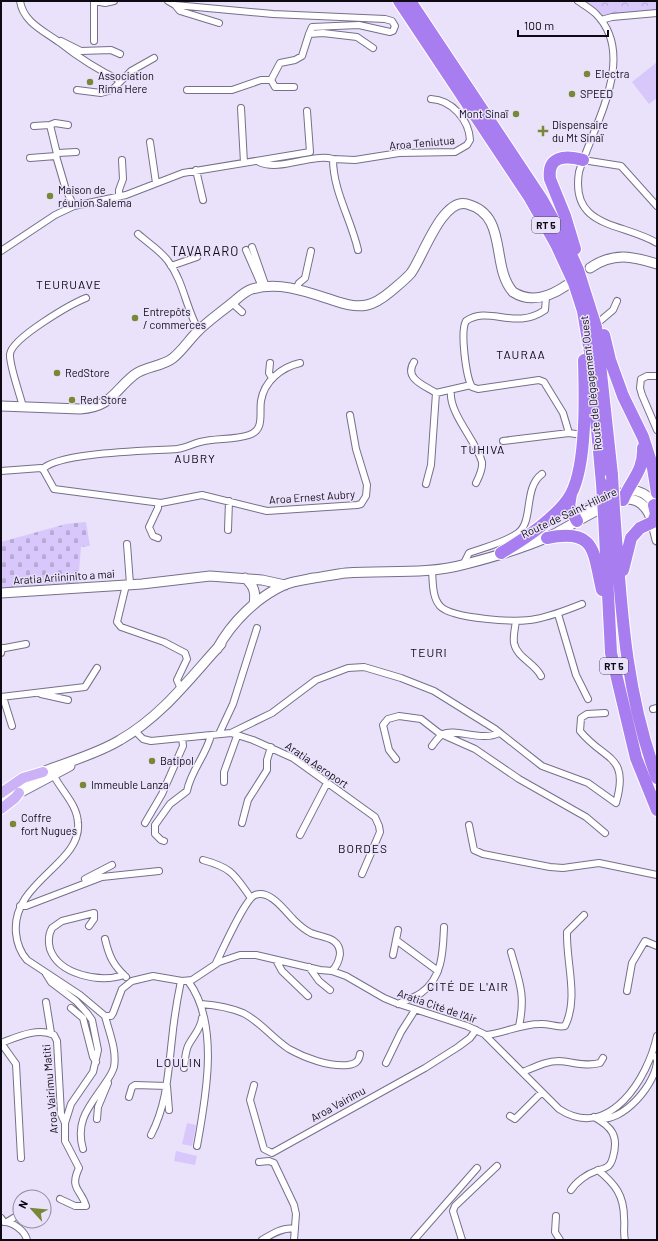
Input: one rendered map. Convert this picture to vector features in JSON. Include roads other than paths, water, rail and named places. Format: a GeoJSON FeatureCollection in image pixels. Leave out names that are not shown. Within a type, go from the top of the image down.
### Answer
{"type":"FeatureCollection","features":[{"type":"Feature","properties":{"kind":"highway","name":"Route de Dégagement Ouest"},"geometry":{"type":"LineString","coordinates":[[400,1],[530,198],[556,244],[574,283],[584,311],[595,394],[602,484],[609,512],[620,589],[630,683],[648,753],[657,778]]}},
{"type":"Feature","properties":{"kind":"highway","name":"Route de Dégagement Ouest"},"geometry":{"type":"LineString","coordinates":[[410,1],[541,198],[564,239],[584,269],[585,292],[596,327],[612,475],[609,512],[610,653],[636,758],[657,810]]}},
{"type":"Feature","properties":{"kind":"highway"},"geometry":{"type":"LineString","coordinates":[[583,160],[569,157],[559,158],[553,162],[549,173],[584,269]]}},
{"type":"Feature","properties":{"kind":"highway"},"geometry":{"type":"LineString","coordinates":[[585,292],[594,304],[610,360],[623,396],[643,437],[653,468],[657,493]]}},
{"type":"Feature","properties":{"kind":"highway"},"geometry":{"type":"LineString","coordinates":[[576,519],[569,506],[571,494],[577,477],[582,435],[584,374],[582,323],[584,311]]}},
{"type":"Feature","properties":{"kind":"highway"},"geometry":{"type":"LineString","coordinates":[[625,495],[641,469],[644,454],[643,437]]}},
{"type":"Feature","properties":{"kind":"highway"},"geometry":{"type":"LineString","coordinates":[[501,553],[530,535],[557,510],[571,494]]}},
{"type":"Feature","properties":{"kind":"highway"},"geometry":{"type":"LineString","coordinates":[[620,589],[625,556],[631,538],[640,528],[653,522],[656,514],[656,507]]}},
{"type":"Feature","properties":{"kind":"highway"},"geometry":{"type":"LineString","coordinates":[[547,538],[575,535],[584,539],[591,546],[604,596],[610,653]]}},
{"type":"Feature","properties":{"kind":"main road"},"geometry":{"type":"LineString","coordinates":[[1,406],[80,409],[89,408],[105,402],[114,396],[136,374],[173,358],[198,331],[250,290],[282,286],[348,305],[361,306],[376,302],[410,274],[435,227],[447,213],[456,205],[461,203],[480,210],[490,221],[497,236],[504,276],[513,292],[529,298],[546,298],[567,285]]}},
{"type":"Feature","properties":{"kind":"main road"},"geometry":{"type":"LineString","coordinates":[[584,269],[600,262],[624,256],[637,257],[657,264]]}},
{"type":"Feature","properties":{"kind":"main road","name":"Route de Saint-Hilaire"},"geometry":{"type":"LineString","coordinates":[[501,553],[636,491],[648,496],[656,507]]}},
{"type":"Feature","properties":{"kind":"main road","name":"Route de Saint-Hilaire"},"geometry":{"type":"LineString","coordinates":[[625,495],[628,499],[641,503],[647,509],[653,522],[657,540]]}},
{"type":"Feature","properties":{"kind":"main road","name":"Route de Saint-Hilaire"},"geometry":{"type":"LineString","coordinates":[[501,553],[547,538],[576,519]]}},
{"type":"Feature","properties":{"kind":"main road"},"geometry":{"type":"LineString","coordinates":[[1,798],[49,772],[110,745],[135,731],[156,715],[254,611],[285,585],[314,578],[347,573],[432,571],[463,565],[501,553]]}},
{"type":"Feature","properties":{"kind":"main road","name":"Aratia Ariininito a mai"},"geometry":{"type":"LineString","coordinates":[[1,593],[128,584],[210,576],[272,581],[285,585]]}},
{"type":"Feature","properties":{"kind":"main road"},"geometry":{"type":"LineString","coordinates":[[245,578],[252,585],[272,595]]}},
{"type":"Feature","properties":{"kind":"main road"},"geometry":{"type":"LineString","coordinates":[[217,649],[236,623],[254,604],[314,578]]}},
{"type":"Feature","properties":{"kind":"main road"},"geometry":{"type":"LineString","coordinates":[[252,585],[255,595],[254,604]]}},
{"type":"Feature","properties":{"kind":"main road"},"geometry":{"type":"LineString","coordinates":[[1,793],[24,778],[49,772]]}},
{"type":"Feature","properties":{"kind":"main road"},"geometry":{"type":"LineString","coordinates":[[1,804],[49,772]]}},
{"type":"Feature","properties":{"kind":"main road"},"geometry":{"type":"LineString","coordinates":[[1,809],[15,798],[18,793]]}},
{"type":"Feature","properties":{"kind":"street"},"geometry":{"type":"LineString","coordinates":[[20,1],[24,13],[29,20],[51,38],[86,63],[121,82]]}},
{"type":"Feature","properties":{"kind":"street"},"geometry":{"type":"LineString","coordinates":[[94,41],[94,1],[104,3],[114,1]]}},
{"type":"Feature","properties":{"kind":"street"},"geometry":{"type":"LineString","coordinates":[[168,1],[180,11],[219,23]]}},
{"type":"Feature","properties":{"kind":"street"},"geometry":{"type":"LineString","coordinates":[[578,1],[589,8],[601,20],[613,45],[614,67],[608,92],[583,160],[577,182],[578,191],[583,206],[591,216],[607,224],[638,234],[657,243]]}},
{"type":"Feature","properties":{"kind":"street"},"geometry":{"type":"LineString","coordinates":[[175,6],[279,15],[385,19],[392,21],[395,26],[394,31],[390,32],[359,26],[312,27],[302,56],[294,60],[280,63],[271,80]]}},
{"type":"Feature","properties":{"kind":"street"},"geometry":{"type":"LineString","coordinates":[[601,20],[612,17],[657,13]]}},
{"type":"Feature","properties":{"kind":"street"},"geometry":{"type":"LineString","coordinates":[[309,34],[323,33],[357,37],[373,48]]}},
{"type":"Feature","properties":{"kind":"street"},"geometry":{"type":"LineString","coordinates":[[51,38],[80,51],[111,50],[120,54]]}},
{"type":"Feature","properties":{"kind":"street"},"geometry":{"type":"LineString","coordinates":[[77,90],[94,93],[112,90],[131,71],[154,58]]}},
{"type":"Feature","properties":{"kind":"street"},"geometry":{"type":"LineString","coordinates":[[187,90],[232,90],[261,80],[271,80]]}},
{"type":"Feature","properties":{"kind":"street"},"geometry":{"type":"LineString","coordinates":[[271,80],[276,87],[294,87]]}},
{"type":"Feature","properties":{"kind":"street","name":"Aroa Teniutua"},"geometry":{"type":"LineString","coordinates":[[258,161],[268,164],[294,163],[321,159],[355,160],[399,154],[455,152],[462,149],[470,140],[470,133],[460,115],[442,101],[431,99]]}},
{"type":"Feature","properties":{"kind":"street"},"geometry":{"type":"LineString","coordinates":[[241,108],[244,163]]}},
{"type":"Feature","properties":{"kind":"street"},"geometry":{"type":"LineString","coordinates":[[1,251],[56,215],[74,206],[119,196],[196,170],[310,152],[307,111]]}},
{"type":"Feature","properties":{"kind":"street"},"geometry":{"type":"LineString","coordinates":[[34,126],[50,125],[55,123],[68,125]]}},
{"type":"Feature","properties":{"kind":"street"},"geometry":{"type":"LineString","coordinates":[[50,125],[66,190],[74,206]]}},
{"type":"Feature","properties":{"kind":"street"},"geometry":{"type":"LineString","coordinates":[[150,142],[156,183]]}},
{"type":"Feature","properties":{"kind":"street"},"geometry":{"type":"LineString","coordinates":[[30,158],[76,152]]}},
{"type":"Feature","properties":{"kind":"street"},"geometry":{"type":"LineString","coordinates":[[119,196],[119,190],[123,179],[122,160]]}},
{"type":"Feature","properties":{"kind":"street"},"geometry":{"type":"LineString","coordinates":[[333,160],[335,186],[345,210],[358,250]]}},
{"type":"Feature","properties":{"kind":"street"},"geometry":{"type":"LineString","coordinates":[[583,160],[621,166],[657,206]]}},
{"type":"Feature","properties":{"kind":"street"},"geometry":{"type":"LineString","coordinates":[[196,170],[203,200]]}},
{"type":"Feature","properties":{"kind":"street"},"geometry":{"type":"LineString","coordinates":[[138,234],[161,252],[171,266],[198,331]]}},
{"type":"Feature","properties":{"kind":"street"},"geometry":{"type":"LineString","coordinates":[[252,247],[264,288]]}},
{"type":"Feature","properties":{"kind":"street"},"geometry":{"type":"LineString","coordinates":[[246,250],[264,288]]}},
{"type":"Feature","properties":{"kind":"street"},"geometry":{"type":"LineString","coordinates":[[296,289],[299,283],[305,278],[311,251]]}},
{"type":"Feature","properties":{"kind":"street"},"geometry":{"type":"LineString","coordinates":[[171,266],[197,257]]}},
{"type":"Feature","properties":{"kind":"street"},"geometry":{"type":"LineString","coordinates":[[23,407],[11,358],[12,348],[57,312],[86,298]]}},
{"type":"Feature","properties":{"kind":"street"},"geometry":{"type":"LineString","coordinates":[[471,386],[463,338],[463,330],[466,321],[481,315],[523,319],[545,310],[546,298]]}},
{"type":"Feature","properties":{"kind":"street"},"geometry":{"type":"LineString","coordinates":[[600,321],[613,310],[617,301]]}},
{"type":"Feature","properties":{"kind":"street"},"geometry":{"type":"LineString","coordinates":[[232,303],[242,312]]}},
{"type":"Feature","properties":{"kind":"street"},"geometry":{"type":"LineString","coordinates":[[414,362],[411,368],[414,379],[418,383],[436,393],[471,386],[475,389],[484,390],[542,380],[547,385],[563,413],[569,433]]}},
{"type":"Feature","properties":{"kind":"street"},"geometry":{"type":"LineString","coordinates":[[270,363],[269,373],[272,378]]}},
{"type":"Feature","properties":{"kind":"street"},"geometry":{"type":"LineString","coordinates":[[1,471],[43,469],[51,464],[78,458],[178,449],[201,442],[249,435],[257,429],[260,424],[262,396],[272,378],[289,366],[300,363]]}},
{"type":"Feature","properties":{"kind":"street"},"geometry":{"type":"LineString","coordinates":[[657,376],[647,376],[641,379],[640,382],[642,395],[657,430]]}},
{"type":"Feature","properties":{"kind":"street"},"geometry":{"type":"LineString","coordinates":[[451,390],[450,396],[455,409],[482,463],[481,474],[476,483]]}},
{"type":"Feature","properties":{"kind":"street"},"geometry":{"type":"LineString","coordinates":[[426,484],[431,465],[436,393]]}},
{"type":"Feature","properties":{"kind":"street","name":"Aroa Ernest Aubry"},"geometry":{"type":"LineString","coordinates":[[43,469],[54,489],[158,503],[176,502],[202,495],[267,511],[357,506],[361,504],[366,496],[367,485],[356,449],[350,415]]}},
{"type":"Feature","properties":{"kind":"street"},"geometry":{"type":"LineString","coordinates":[[503,441],[569,433],[582,435]]}},
{"type":"Feature","properties":{"kind":"street"},"geometry":{"type":"LineString","coordinates":[[463,565],[469,553],[494,545],[520,531],[524,526],[531,491],[542,474]]}},
{"type":"Feature","properties":{"kind":"street"},"geometry":{"type":"LineString","coordinates":[[228,530],[229,501]]}},
{"type":"Feature","properties":{"kind":"street"},"geometry":{"type":"LineString","coordinates":[[158,503],[158,508],[149,527],[152,536],[158,538]]}},
{"type":"Feature","properties":{"kind":"street","name":"Aratia Ariininito a mai"},"geometry":{"type":"LineString","coordinates":[[127,544],[128,584]]}},
{"type":"Feature","properties":{"kind":"street"},"geometry":{"type":"LineString","coordinates":[[432,571],[435,597],[444,609],[469,616],[516,621],[558,614],[582,604]]}},
{"type":"Feature","properties":{"kind":"street"},"geometry":{"type":"LineString","coordinates":[[128,584],[117,622],[121,627],[164,642],[185,653],[187,659],[177,680],[181,689]]}},
{"type":"Feature","properties":{"kind":"street"},"geometry":{"type":"LineString","coordinates":[[558,614],[576,675],[588,698]]}},
{"type":"Feature","properties":{"kind":"street"},"geometry":{"type":"LineString","coordinates":[[516,621],[514,636],[516,648],[524,658],[538,669],[541,676]]}},
{"type":"Feature","properties":{"kind":"street"},"geometry":{"type":"LineString","coordinates":[[219,734],[235,699],[257,628]]}},
{"type":"Feature","properties":{"kind":"street"},"geometry":{"type":"LineString","coordinates":[[1,653],[2,648],[26,644]]}},
{"type":"Feature","properties":{"kind":"street"},"geometry":{"type":"LineString","coordinates":[[224,782],[224,772],[234,734],[276,710],[316,680],[330,673],[359,666],[401,678],[434,691],[499,733],[542,766],[588,783],[616,802],[620,783],[620,772],[617,763],[600,748],[589,741],[580,731],[581,718],[587,714],[605,713]]}},
{"type":"Feature","properties":{"kind":"street"},"geometry":{"type":"LineString","coordinates":[[12,726],[2,697],[29,692],[85,687],[97,668]]}},
{"type":"Feature","properties":{"kind":"street"},"geometry":{"type":"LineString","coordinates":[[29,692],[68,700]]}},
{"type":"Feature","properties":{"kind":"street"},"geometry":{"type":"LineString","coordinates":[[396,759],[389,750],[383,725],[388,719],[399,716],[421,719],[431,728],[475,749],[519,779],[586,817],[605,833]]}},
{"type":"Feature","properties":{"kind":"street","name":"Aratia Aeroport"},"geometry":{"type":"LineString","coordinates":[[135,731],[139,736],[147,740],[234,734],[271,747],[293,758],[375,817],[380,832],[362,874]]}},
{"type":"Feature","properties":{"kind":"street"},"geometry":{"type":"LineString","coordinates":[[432,746],[443,734],[453,733],[489,737],[499,733]]}},
{"type":"Feature","properties":{"kind":"street"},"geometry":{"type":"LineString","coordinates":[[164,841],[160,840],[155,834],[155,825],[170,804],[188,791],[190,777],[206,752],[210,735]]}},
{"type":"Feature","properties":{"kind":"street"},"geometry":{"type":"LineString","coordinates":[[145,823],[162,794],[183,746],[182,738]]}},
{"type":"Feature","properties":{"kind":"street"},"geometry":{"type":"LineString","coordinates":[[242,823],[248,800],[267,770],[267,760],[271,747]]}},
{"type":"Feature","properties":{"kind":"street"},"geometry":{"type":"LineString","coordinates":[[49,772],[72,804],[78,818],[78,831],[70,850],[30,891],[20,906],[16,929],[19,948],[28,960],[45,973],[80,995],[105,1016],[114,1051],[114,1067],[98,1107],[97,1119]]}},
{"type":"Feature","properties":{"kind":"street"},"geometry":{"type":"LineString","coordinates":[[300,835],[327,783]]}},
{"type":"Feature","properties":{"kind":"street"},"geometry":{"type":"LineString","coordinates":[[468,825],[474,850],[483,854],[550,867],[562,868],[599,864],[657,875]]}},
{"type":"Feature","properties":{"kind":"street"},"geometry":{"type":"LineString","coordinates":[[203,860],[218,864],[231,871],[251,898]]}},
{"type":"Feature","properties":{"kind":"street"},"geometry":{"type":"LineString","coordinates":[[20,906],[26,906],[64,890],[112,865]]}},
{"type":"Feature","properties":{"kind":"street"},"geometry":{"type":"LineString","coordinates":[[64,890],[107,876],[159,872]]}},
{"type":"Feature","properties":{"kind":"street"},"geometry":{"type":"LineString","coordinates":[[215,964],[245,906],[256,894],[266,895],[306,930],[333,940],[339,947],[340,954],[338,962],[332,971]]}},
{"type":"Feature","properties":{"kind":"street"},"geometry":{"type":"LineString","coordinates":[[89,926],[94,920],[94,914],[62,921],[52,928],[48,940],[55,959],[59,965],[90,976],[124,976]]}},
{"type":"Feature","properties":{"kind":"street"},"geometry":{"type":"LineString","coordinates":[[486,1035],[503,1033],[519,1026],[540,1023],[565,1026],[572,996],[567,932],[584,915]]}},
{"type":"Feature","properties":{"kind":"street"},"geometry":{"type":"LineString","coordinates":[[398,1004],[424,992],[430,985],[438,971],[442,953],[444,926]]}},
{"type":"Feature","properties":{"kind":"street"},"geometry":{"type":"LineString","coordinates":[[393,955],[398,930]]}},
{"type":"Feature","properties":{"kind":"street"},"geometry":{"type":"LineString","coordinates":[[105,939],[111,960],[130,982]]}},
{"type":"Feature","properties":{"kind":"street"},"geometry":{"type":"LineString","coordinates":[[396,940],[438,971]]}},
{"type":"Feature","properties":{"kind":"street"},"geometry":{"type":"LineString","coordinates":[[627,992],[632,963],[645,941],[657,946]]}},
{"type":"Feature","properties":{"kind":"street"},"geometry":{"type":"LineString","coordinates":[[511,952],[522,990],[522,1009],[519,1026]]}},
{"type":"Feature","properties":{"kind":"street","name":"Aratia Cité de l'Air"},"geometry":{"type":"LineString","coordinates":[[188,981],[197,978],[215,964],[233,956],[245,954],[332,971],[346,976],[384,998],[398,1004],[476,1030],[486,1035],[542,1092],[567,1114],[580,1117],[594,1117],[603,1119],[612,1118],[632,1105],[647,1086],[654,1073],[657,1059],[652,1054]]}},
{"type":"Feature","properties":{"kind":"street"},"geometry":{"type":"LineString","coordinates":[[276,960],[282,971],[308,996]]}},
{"type":"Feature","properties":{"kind":"street"},"geometry":{"type":"LineString","coordinates":[[308,967],[330,990]]}},
{"type":"Feature","properties":{"kind":"street"},"geometry":{"type":"LineString","coordinates":[[45,973],[51,982],[76,1001],[92,1020],[98,1050],[96,1062],[92,1072],[71,1104],[65,1123]]}},
{"type":"Feature","properties":{"kind":"street"},"geometry":{"type":"LineString","coordinates":[[105,1016],[111,1016],[122,989],[130,982],[153,976],[188,981],[196,992],[202,1007],[208,1046],[206,1092],[197,1146]]}},
{"type":"Feature","properties":{"kind":"street"},"geometry":{"type":"LineString","coordinates":[[151,1135],[160,1114],[167,1086],[175,1007],[180,980]]}},
{"type":"Feature","properties":{"kind":"street","name":"Aroa Vairimu Matiti"},"geometry":{"type":"LineString","coordinates":[[46,1002],[51,1033],[57,1041],[62,1114],[65,1123],[65,1141],[79,1168],[75,1176],[75,1184],[86,1206],[75,1206],[60,1199]]}},
{"type":"Feature","properties":{"kind":"street"},"geometry":{"type":"LineString","coordinates":[[202,1007],[241,1012],[259,1023],[288,1048],[322,1062],[338,1066],[355,1064],[358,1061],[360,1054]]}},
{"type":"Feature","properties":{"kind":"street"},"geometry":{"type":"LineString","coordinates":[[184,1068],[185,1056],[188,1047],[200,1027],[202,1007]]}},
{"type":"Feature","properties":{"kind":"street"},"geometry":{"type":"LineString","coordinates":[[71,1008],[84,1018],[90,1038],[93,1058],[96,1062]]}},
{"type":"Feature","properties":{"kind":"street"},"geometry":{"type":"LineString","coordinates":[[386,1062],[400,1032],[415,1010]]}},
{"type":"Feature","properties":{"kind":"street","name":"Aroa Vairimu"},"geometry":{"type":"LineString","coordinates":[[254,1085],[250,1100],[253,1114],[264,1149],[272,1153],[425,1068],[470,1038],[476,1030]]}},
{"type":"Feature","properties":{"kind":"street","name":"Aroa Vairimu Matiti"},"geometry":{"type":"LineString","coordinates":[[1,1043],[24,1035],[44,1032],[51,1033]]}},
{"type":"Feature","properties":{"kind":"street","name":"Aratia Cité de l'Air"},"geometry":{"type":"LineString","coordinates":[[594,1117],[609,1112],[629,1095],[641,1079],[657,1038]]}},
{"type":"Feature","properties":{"kind":"street"},"geometry":{"type":"LineString","coordinates":[[1,1043],[16,1064],[21,1158]]}},
{"type":"Feature","properties":{"kind":"street"},"geometry":{"type":"LineString","coordinates":[[523,1072],[548,1062],[559,1061],[591,1065],[600,1063],[603,1058]]}},
{"type":"Feature","properties":{"kind":"street"},"geometry":{"type":"LineString","coordinates":[[83,1149],[80,1133],[81,1120],[109,1078]]}},
{"type":"Feature","properties":{"kind":"street"},"geometry":{"type":"LineString","coordinates":[[129,1096],[132,1087],[135,1085],[167,1086]]}},
{"type":"Feature","properties":{"kind":"street"},"geometry":{"type":"LineString","coordinates":[[167,1086],[169,1110]]}},
{"type":"Feature","properties":{"kind":"street"},"geometry":{"type":"LineString","coordinates":[[510,1116],[515,1119],[542,1092]]}},
{"type":"Feature","properties":{"kind":"street"},"geometry":{"type":"LineString","coordinates":[[571,1190],[583,1179],[598,1170],[608,1167],[612,1162],[616,1142],[615,1136],[594,1117]]}},
{"type":"Feature","properties":{"kind":"street"},"geometry":{"type":"LineString","coordinates":[[260,1162],[269,1161],[274,1163],[294,1205],[296,1214],[294,1240]]}},
{"type":"Feature","properties":{"kind":"street"},"geometry":{"type":"LineString","coordinates":[[462,1240],[453,1211],[455,1206],[497,1166]]}},
{"type":"Feature","properties":{"kind":"street"},"geometry":{"type":"LineString","coordinates":[[414,1240],[477,1168]]}},
{"type":"Feature","properties":{"kind":"street"},"geometry":{"type":"LineString","coordinates":[[598,1170],[614,1184],[620,1193],[624,1215],[624,1239]]}},
{"type":"Feature","properties":{"kind":"street"},"geometry":{"type":"LineString","coordinates":[[556,1216],[555,1232],[560,1240]]}},
{"type":"Feature","properties":{"kind":"street"},"geometry":{"type":"LineString","coordinates":[[1,1218],[4,1222],[7,1222],[19,1229],[26,1235],[27,1240]]}},
{"type":"Feature","properties":{"kind":"street"},"geometry":{"type":"LineString","coordinates":[[7,1222],[12,1219]]}},
{"type":"Feature","properties":{"kind":"street"},"geometry":{"type":"LineString","coordinates":[[262,1240],[281,1230],[294,1229]]}},
{"type":"Feature","properties":{"kind":"place","name":"Electra"},"geometry":{"type":"Point","coordinates":[587,74]}},
{"type":"Feature","properties":{"kind":"place","name":"Association Rima Here"},"geometry":{"type":"Point","coordinates":[90,82]}},
{"type":"Feature","properties":{"kind":"place","name":"SPEED"},"geometry":{"type":"Point","coordinates":[572,94]}},
{"type":"Feature","properties":{"kind":"place","name":"Mont Sinaï"},"geometry":{"type":"Point","coordinates":[516,114]}},
{"type":"Feature","properties":{"kind":"place","name":"Dispensaire du Mt Sinaï"},"geometry":{"type":"Point","coordinates":[543,131]}},
{"type":"Feature","properties":{"kind":"place","name":"Maison de réunion Salema"},"geometry":{"type":"Point","coordinates":[50,196]}},
{"type":"Feature","properties":{"kind":"place","name":"Entrepôts / commerces"},"geometry":{"type":"Point","coordinates":[135,318]}},
{"type":"Feature","properties":{"kind":"place","name":"RedStore"},"geometry":{"type":"Point","coordinates":[57,373]}},
{"type":"Feature","properties":{"kind":"place","name":"Red Store"},"geometry":{"type":"Point","coordinates":[72,400]}},
{"type":"Feature","properties":{"kind":"place","name":"Batipol"},"geometry":{"type":"Point","coordinates":[152,761]}},
{"type":"Feature","properties":{"kind":"place","name":"Immeuble Lanza"},"geometry":{"type":"Point","coordinates":[83,785]}},
{"type":"Feature","properties":{"kind":"place","name":"Coffre fort Nugues"},"geometry":{"type":"Point","coordinates":[13,824]}},
{"type":"Feature","properties":{"kind":"district","name":"TAVARARO"},"geometry":{"type":"Point","coordinates":[205,251]}},
{"type":"Feature","properties":{"kind":"district","name":"TEURUAVE"},"geometry":{"type":"Point","coordinates":[69,285]}},
{"type":"Feature","properties":{"kind":"district","name":"TAURAA"},"geometry":{"type":"Point","coordinates":[521,355]}},
{"type":"Feature","properties":{"kind":"district","name":"TUHIVA"},"geometry":{"type":"Point","coordinates":[483,450]}},
{"type":"Feature","properties":{"kind":"district","name":"AUBRY"},"geometry":{"type":"Point","coordinates":[195,459]}},
{"type":"Feature","properties":{"kind":"district","name":"TEURI"},"geometry":{"type":"Point","coordinates":[429,653]}},
{"type":"Feature","properties":{"kind":"district","name":"BORDES"},"geometry":{"type":"Point","coordinates":[363,849]}},
{"type":"Feature","properties":{"kind":"district","name":"CITÉ DE L'AIR"},"geometry":{"type":"Point","coordinates":[468,987]}},
{"type":"Feature","properties":{"kind":"district","name":"LOULIN"},"geometry":{"type":"Point","coordinates":[179,1063]}}]}
